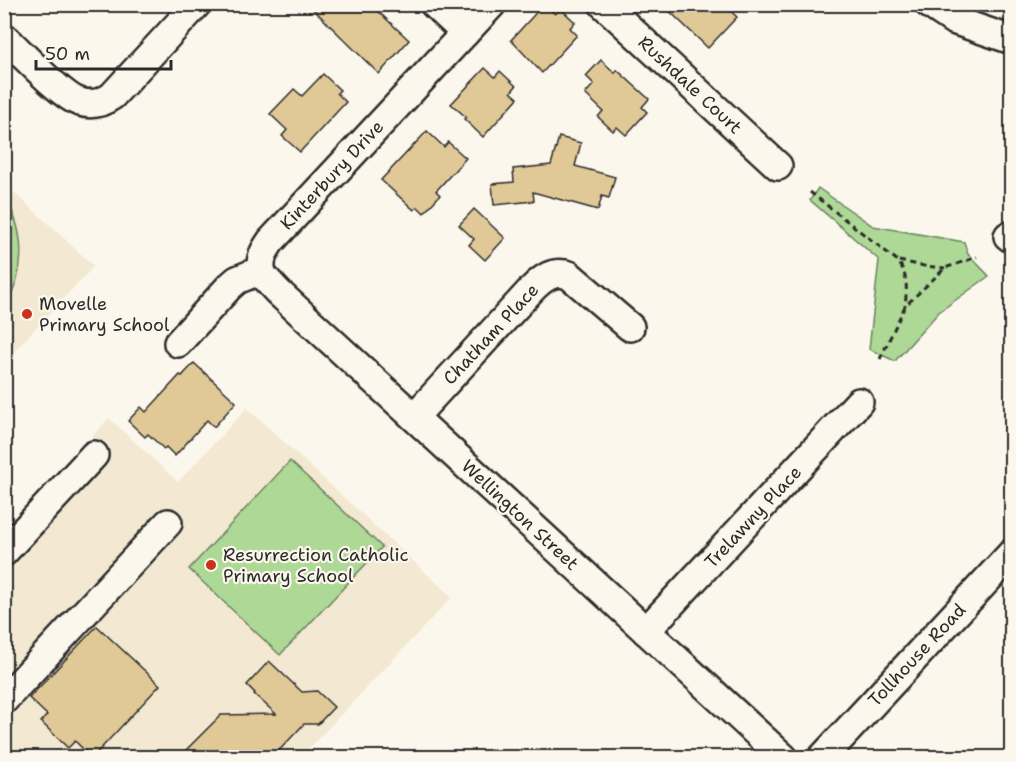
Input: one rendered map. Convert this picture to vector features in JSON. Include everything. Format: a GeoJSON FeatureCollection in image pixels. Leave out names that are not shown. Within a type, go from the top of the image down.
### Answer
{"type":"FeatureCollection","features":[{"type":"Feature","properties":{"kind":"street"},"geometry":{"type":"LineString","coordinates":[[4,37],[65,94],[78,102],[98,103],[112,96],[197,4]]}},
{"type":"Feature","properties":{"kind":"street"},"geometry":{"type":"LineString","coordinates":[[434,4],[465,33]]}},
{"type":"Feature","properties":{"kind":"street","name":"Kinterbury Drive"},"geometry":{"type":"LineString","coordinates":[[261,270],[260,262],[263,252],[271,241],[492,4]]}},
{"type":"Feature","properties":{"kind":"street","name":"Rushdale Court"},"geometry":{"type":"LineString","coordinates":[[603,4],[778,166]]}},
{"type":"Feature","properties":{"kind":"street"},"geometry":{"type":"LineString","coordinates":[[929,4],[954,20],[1011,40]]}},
{"type":"Feature","properties":{"kind":"street"},"geometry":{"type":"LineString","coordinates":[[178,343],[229,287],[237,280],[261,270]]}},
{"type":"Feature","properties":{"kind":"street","name":"Wellington Street"},"geometry":{"type":"LineString","coordinates":[[261,270],[270,284],[784,758]]}},
{"type":"Feature","properties":{"kind":"street","name":"Chatham Place"},"geometry":{"type":"LineString","coordinates":[[414,417],[532,289],[553,274],[569,275],[630,327]]}},
{"type":"Feature","properties":{"kind":"street","name":"Trelawny Place"},"geometry":{"type":"LineString","coordinates":[[646,631],[859,402]]}},
{"type":"Feature","properties":{"kind":"street"},"geometry":{"type":"LineString","coordinates":[[4,552],[94,455]]}},
{"type":"Feature","properties":{"kind":"street"},"geometry":{"type":"LineString","coordinates":[[4,700],[168,523]]}},
{"type":"Feature","properties":{"kind":"street","name":"Tollhouse Road"},"geometry":{"type":"LineString","coordinates":[[822,758],[1011,554]]}},
{"type":"Feature","properties":{"kind":"path"},"geometry":{"type":"LineString","coordinates":[[810,192],[898,261],[905,271],[907,285],[905,306],[880,359]]}},
{"type":"Feature","properties":{"kind":"path"},"geometry":{"type":"LineString","coordinates":[[898,261],[945,268],[977,257]]}},
{"type":"Feature","properties":{"kind":"path"},"geometry":{"type":"LineString","coordinates":[[905,306],[945,268]]}},
{"type":"Feature","properties":{"kind":"shaded area","name":"Movelle Primary School"},"geometry":{"type":"Polygon","coordinates":[[[4,183],[94,266],[5,361],[4,361],[4,183]]]}},
{"type":"Feature","properties":{"kind":"shaded area","name":"Resurrection Catholic Primary School"},"geometry":{"type":"Polygon","coordinates":[[[247,408],[452,597],[301,757],[5,758],[5,534],[109,418],[178,482],[247,408]]]}},
{"type":"Feature","properties":{"kind":"green space"},"geometry":{"type":"Polygon","coordinates":[[[818,188],[873,226],[964,242],[968,254],[989,276],[939,312],[895,361],[869,349],[879,260],[810,200],[818,188]]]}},
{"type":"Feature","properties":{"kind":"green space"},"geometry":{"type":"Polygon","coordinates":[[[5,197],[17,224],[21,252],[17,279],[5,306],[5,197]]]}},
{"type":"Feature","properties":{"kind":"green space"},"geometry":{"type":"Polygon","coordinates":[[[290,461],[382,547],[280,655],[189,569],[290,461]]]}},
{"type":"Feature","properties":{"kind":"building"},"geometry":{"type":"Polygon","coordinates":[[[308,4],[370,4],[409,40],[379,74],[308,4]]]}},
{"type":"Feature","properties":{"kind":"building"},"geometry":{"type":"Polygon","coordinates":[[[544,4],[555,14],[561,9],[575,22],[570,28],[577,35],[542,73],[511,40],[544,4]]]}},
{"type":"Feature","properties":{"kind":"building"},"geometry":{"type":"Polygon","coordinates":[[[662,4],[723,4],[737,17],[708,48],[662,4]]]}},
{"type":"Feature","properties":{"kind":"building"},"geometry":{"type":"Polygon","coordinates":[[[601,60],[615,73],[617,70],[649,99],[642,107],[647,112],[626,135],[617,127],[613,131],[598,117],[603,111],[585,94],[594,84],[586,76],[601,60]]]}},
{"type":"Feature","properties":{"kind":"building"},"geometry":{"type":"Polygon","coordinates":[[[485,68],[495,77],[500,71],[516,86],[511,92],[518,98],[483,137],[451,104],[485,68]]]}},
{"type":"Feature","properties":{"kind":"building"},"geometry":{"type":"Polygon","coordinates":[[[323,74],[340,90],[337,93],[346,102],[300,152],[282,136],[287,130],[270,114],[294,89],[302,96],[323,74]]]}},
{"type":"Feature","properties":{"kind":"building"},"geometry":{"type":"Polygon","coordinates":[[[427,131],[444,147],[448,142],[466,158],[436,191],[440,195],[424,213],[418,207],[414,210],[381,180],[427,131]]]}},
{"type":"Feature","properties":{"kind":"building"},"geometry":{"type":"Polygon","coordinates":[[[559,137],[581,143],[575,166],[615,177],[609,198],[602,196],[598,210],[533,192],[534,201],[494,205],[492,184],[514,182],[513,169],[551,165],[559,137]]]}},
{"type":"Feature","properties":{"kind":"building"},"geometry":{"type":"Polygon","coordinates":[[[474,209],[505,238],[485,260],[469,245],[474,239],[459,225],[474,209]]]}},
{"type":"Feature","properties":{"kind":"building"},"geometry":{"type":"Polygon","coordinates":[[[194,363],[236,402],[214,427],[207,420],[175,456],[148,434],[145,437],[128,421],[141,407],[146,412],[194,363]]]}},
{"type":"Feature","properties":{"kind":"building"},"geometry":{"type":"Polygon","coordinates":[[[97,626],[160,685],[92,758],[75,741],[68,748],[41,722],[47,715],[29,698],[97,626]]]}},
{"type":"Feature","properties":{"kind":"building"},"geometry":{"type":"Polygon","coordinates":[[[269,661],[302,692],[317,691],[334,707],[318,724],[304,724],[272,758],[178,758],[221,715],[276,714],[247,685],[269,661]]]}},
{"type":"Feature","properties":{"kind":"place","name":"Movelle Primary School"},"geometry":{"type":"Point","coordinates":[27,314]}},
{"type":"Feature","properties":{"kind":"place","name":"Resurrection Catholic Primary School"},"geometry":{"type":"Point","coordinates":[211,565]}}]}
